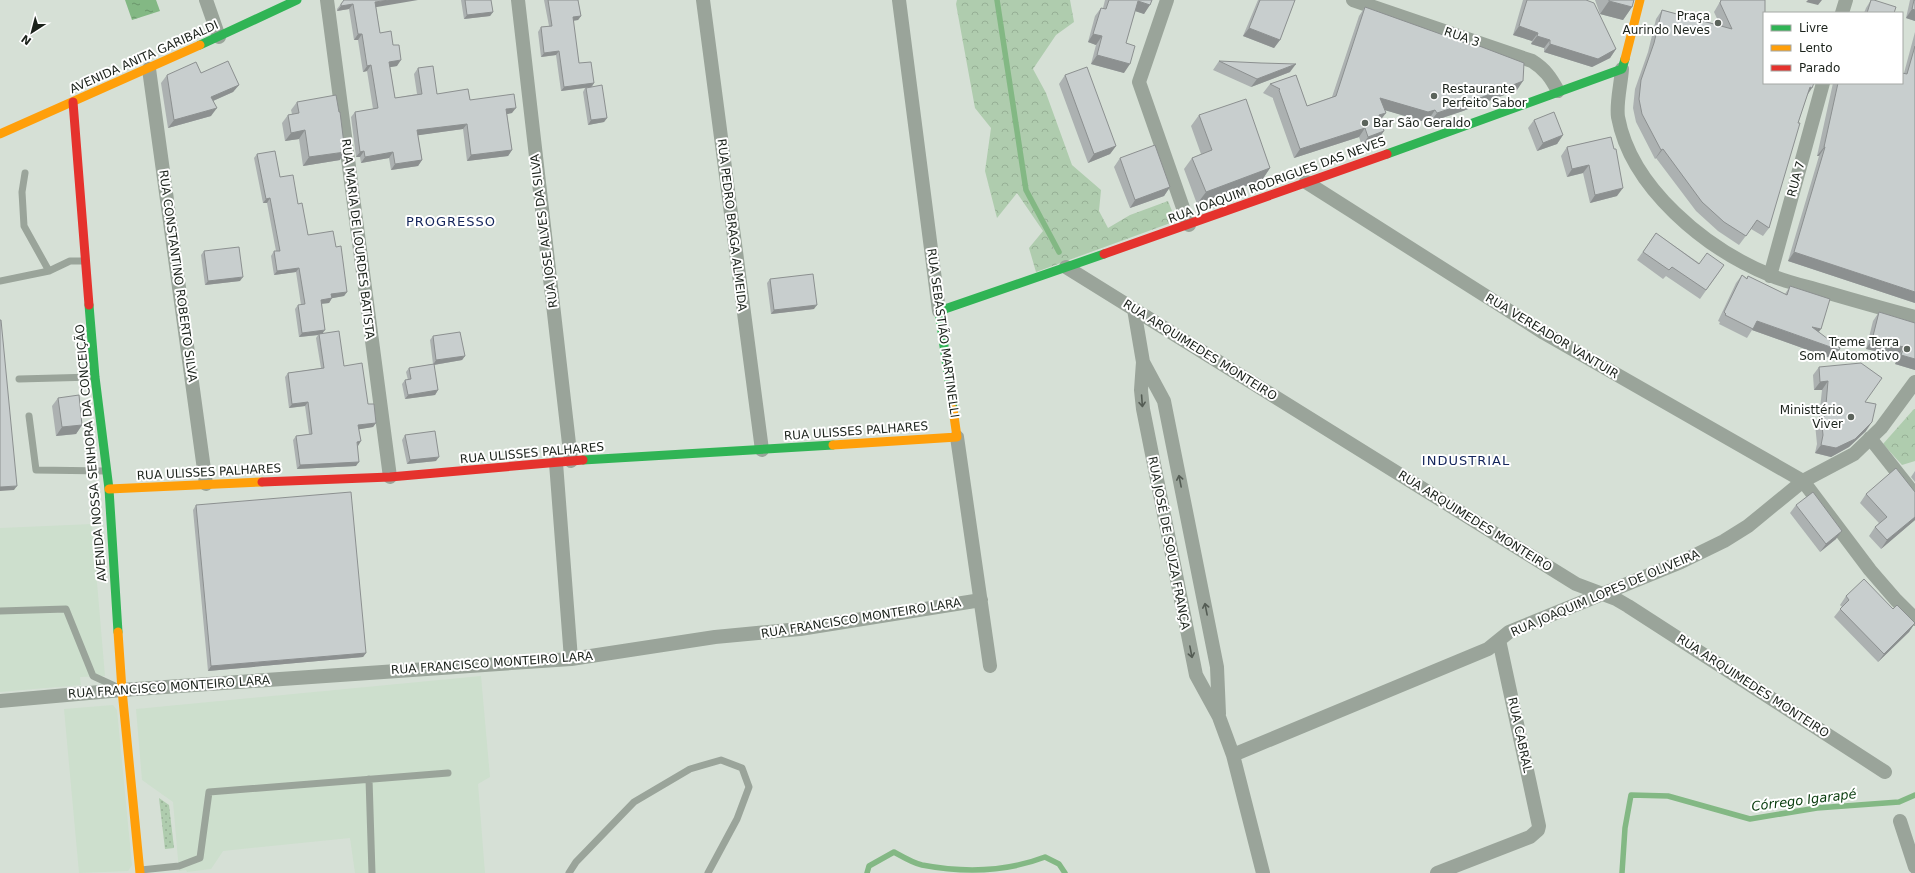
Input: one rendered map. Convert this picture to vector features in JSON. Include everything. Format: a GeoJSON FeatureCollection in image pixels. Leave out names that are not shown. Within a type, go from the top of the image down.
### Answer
{"type":"FeatureCollection","features":[{"type":"Feature","properties":{"kind":"street"},"geometry":{"type":"LineString","coordinates":[[206,0],[219,37]]}},
{"type":"Feature","properties":{"kind":"street","name":"AVENIDA ANITA GARIBALDI"},"geometry":{"type":"LineString","coordinates":[[0,134],[149,69],[298,0]]}},
{"type":"Feature","properties":{"kind":"street","name":"RUA MARIA DE LOURDES BATISTA"},"geometry":{"type":"LineString","coordinates":[[327,0],[390,477]]}},
{"type":"Feature","properties":{"kind":"street","name":"RUA JOSE ALVES DA SILVA"},"geometry":{"type":"LineString","coordinates":[[518,0],[571,461]]}},
{"type":"Feature","properties":{"kind":"street","name":"RUA PEDRO BRAGA ALMEIDA"},"geometry":{"type":"LineString","coordinates":[[703,0],[762,450]]}},
{"type":"Feature","properties":{"kind":"street","name":"RUA SEBASTIÃO MARTINELLI"},"geometry":{"type":"LineString","coordinates":[[899,0],[939,311],[990,666]]}},
{"type":"Feature","properties":{"kind":"street"},"geometry":{"type":"LineString","coordinates":[[1166,0],[1139,82],[1189,225]]}},
{"type":"Feature","properties":{"kind":"street","name":"RUA 3"},"geometry":{"type":"LineString","coordinates":[[1353,0],[1532,61],[1543,68],[1552,78],[1558,91]]}},
{"type":"Feature","properties":{"kind":"street"},"geometry":{"type":"LineString","coordinates":[[1640,0],[1622,69],[1618,116],[1625,140],[1640,170],[1662,199],[1690,226],[1731,256],[1770,276],[1915,317]]}},
{"type":"Feature","properties":{"kind":"street"},"geometry":{"type":"LineString","coordinates":[[1842,12],[1846,0]]}},
{"type":"Feature","properties":{"kind":"street","name":"RUA CONSTANTINO ROBERTO SILVA"},"geometry":{"type":"LineString","coordinates":[[149,69],[206,484]]}},
{"type":"Feature","properties":{"kind":"street","name":"RUA JOAQUIM RODRIGUES DAS NEVES"},"geometry":{"type":"LineString","coordinates":[[939,311],[1189,225],[1622,69]]}},
{"type":"Feature","properties":{"kind":"street","name":"RUA 7"},"geometry":{"type":"LineString","coordinates":[[1770,276],[1823,84]]}},
{"type":"Feature","properties":{"kind":"street","name":"AVENIDA NOSSA SENHORA DA CONCEIÇÃO"},"geometry":{"type":"LineString","coordinates":[[73,102],[95,377],[109,489],[122,690],[139,872]]}},
{"type":"Feature","properties":{"kind":"street","name":"RUA VEREADOR VANTUIR"},"geometry":{"type":"LineString","coordinates":[[1306,182],[1544,333],[1803,481]]}},
{"type":"Feature","properties":{"kind":"street","name":"RUA ARQUIMEDES MONTEIRO"},"geometry":{"type":"LineString","coordinates":[[1066,267],[1576,584],[1628,606],[1885,772]]}},
{"type":"Feature","properties":{"kind":"street","name":"RUA JOSÉ DE SOUZA FRANÇA"},"geometry":{"type":"LineString","coordinates":[[1134,309],[1143,362],[1141,390],[1143,409],[1196,675],[1219,717],[1233,755],[1263,873]]}},
{"type":"Feature","properties":{"kind":"street","name":"RUA JOSÉ DE SOUZA FRANÇA"},"geometry":{"type":"LineString","coordinates":[[1143,362],[1164,401],[1217,667],[1219,717]]}},
{"type":"Feature","properties":{"kind":"street","name":"RUA JOAQUIM LOPES DE OLIVEIRA"},"geometry":{"type":"LineString","coordinates":[[1233,755],[1488,649],[1509,632],[1681,562],[1724,541],[1748,526],[1803,481],[1854,454],[1881,428],[1915,382]]}},
{"type":"Feature","properties":{"kind":"street","name":"RUA ULISSES PALHARES"},"geometry":{"type":"LineString","coordinates":[[109,489],[390,477],[571,461],[958,437]]}},
{"type":"Feature","properties":{"kind":"street"},"geometry":{"type":"LineString","coordinates":[[1870,438],[1915,495]]}},
{"type":"Feature","properties":{"kind":"street"},"geometry":{"type":"LineString","coordinates":[[556,463],[571,659]]}},
{"type":"Feature","properties":{"kind":"street"},"geometry":{"type":"LineString","coordinates":[[1803,481],[1870,570],[1915,619]]}},
{"type":"Feature","properties":{"kind":"street","name":"RUA FRANCISCO MONTEIRO LARA"},"geometry":{"type":"LineString","coordinates":[[0,701],[122,690],[571,659],[715,637],[800,629],[981,600]]}},
{"type":"Feature","properties":{"kind":"street","name":"RUA CABRAL"},"geometry":{"type":"LineString","coordinates":[[1437,873],[1530,837],[1538,830],[1539,821],[1499,640]]}},
{"type":"Feature","properties":{"kind":"street"},"geometry":{"type":"LineString","coordinates":[[1900,821],[1915,867]]}},
{"type":"Feature","properties":{"kind":"street"},"geometry":{"type":"LineString","coordinates":[[1907,873],[1915,870]]}},
{"type":"Feature","properties":{"kind":"lane"},"geometry":{"type":"LineString","coordinates":[[25,172],[22,192],[24,226],[48,271]]}},
{"type":"Feature","properties":{"kind":"lane"},"geometry":{"type":"LineString","coordinates":[[0,281],[48,271],[70,261],[86,261]]}},
{"type":"Feature","properties":{"kind":"lane"},"geometry":{"type":"LineString","coordinates":[[19,379],[95,377]]}},
{"type":"Feature","properties":{"kind":"lane"},"geometry":{"type":"LineString","coordinates":[[29,416],[36,470],[106,471]]}},
{"type":"Feature","properties":{"kind":"lane"},"geometry":{"type":"LineString","coordinates":[[0,611],[66,609],[93,676],[122,690]]}},
{"type":"Feature","properties":{"kind":"lane"},"geometry":{"type":"LineString","coordinates":[[569,873],[576,862],[634,802],[690,769],[721,760],[742,768],[748,787],[738,819],[708,873]]}},
{"type":"Feature","properties":{"kind":"lane"},"geometry":{"type":"LineString","coordinates":[[139,872],[179,866],[200,858],[209,792],[448,773]]}},
{"type":"Feature","properties":{"kind":"lane"},"geometry":{"type":"LineString","coordinates":[[369,779],[372,873]]}},
{"type":"Feature","properties":{"kind":"shaded area"},"geometry":{"type":"Polygon","coordinates":[[[92,524],[105,676],[80,677],[81,685],[0,692],[0,528],[92,524]]]}},
{"type":"Feature","properties":{"kind":"shaded area"},"geometry":{"type":"Polygon","coordinates":[[[481,676],[490,777],[478,784],[485,873],[355,873],[350,838],[223,851],[211,869],[187,872],[186,870],[179,871],[173,802],[142,780],[136,709],[481,676]]]}},
{"type":"Feature","properties":{"kind":"shaded area"},"geometry":{"type":"Polygon","coordinates":[[[113,705],[117,710],[132,865],[128,871],[79,873],[64,709],[113,705]]]}},
{"type":"Feature","properties":{"kind":"green space"},"geometry":{"type":"Polygon","coordinates":[[[957,0],[1070,0],[1074,22],[1056,35],[1033,69],[1046,93],[1072,165],[1101,190],[1099,211],[1108,228],[1130,215],[1168,201],[1176,221],[1036,272],[1029,248],[1043,231],[1017,193],[997,218],[985,171],[991,128],[975,108],[956,4],[957,0]]]}},
{"type":"Feature","properties":{"kind":"green space"},"geometry":{"type":"Polygon","coordinates":[[[1914,409],[1915,461],[1902,465],[1883,444],[1914,409]]]}},
{"type":"Feature","properties":{"kind":"green space"},"geometry":{"type":"Polygon","coordinates":[[[159,798],[169,805],[174,848],[165,849],[159,798]]]}},
{"type":"Feature","properties":{"kind":"water"},"geometry":{"type":"Polygon","coordinates":[[[125,0],[156,0],[160,11],[132,20],[125,0]]]}},
{"type":"Feature","properties":{"kind":"building"},"geometry":{"type":"Polygon","coordinates":[[[344,0],[389,0],[375,2],[380,33],[391,31],[393,45],[399,45],[401,60],[389,62],[395,98],[422,94],[418,68],[433,66],[437,94],[468,89],[470,100],[514,94],[516,108],[506,109],[512,150],[471,155],[467,124],[417,130],[422,160],[395,164],[393,152],[365,157],[364,151],[360,152],[355,112],[378,108],[371,65],[367,66],[362,34],[358,34],[353,4],[341,6],[344,0]]]}},
{"type":"Feature","properties":{"kind":"building"},"geometry":{"type":"Polygon","coordinates":[[[465,0],[491,0],[493,12],[467,15],[465,0]]]}},
{"type":"Feature","properties":{"kind":"building"},"geometry":{"type":"Polygon","coordinates":[[[548,0],[578,0],[581,16],[573,17],[579,63],[591,62],[594,83],[564,87],[559,51],[544,53],[541,27],[552,26],[548,0]]]}},
{"type":"Feature","properties":{"kind":"building"},"geometry":{"type":"Polygon","coordinates":[[[1109,0],[1152,0],[1150,5],[1138,1],[1126,43],[1135,46],[1130,64],[1097,55],[1102,36],[1093,34],[1101,8],[1106,9],[1109,0]]]}},
{"type":"Feature","properties":{"kind":"building"},"geometry":{"type":"Polygon","coordinates":[[[1260,0],[1295,0],[1280,40],[1249,28],[1260,0]]]}},
{"type":"Feature","properties":{"kind":"building"},"geometry":{"type":"Polygon","coordinates":[[[1527,0],[1586,0],[1594,3],[1616,49],[1598,59],[1550,44],[1550,40],[1537,36],[1538,33],[1519,26],[1527,0]]]}},
{"type":"Feature","properties":{"kind":"building"},"geometry":{"type":"Polygon","coordinates":[[[1609,0],[1634,0],[1632,7],[1609,0]]]}},
{"type":"Feature","properties":{"kind":"building"},"geometry":{"type":"Polygon","coordinates":[[[1721,0],[1765,0],[1765,12],[1763,12],[1763,84],[1814,84],[1812,88],[1810,87],[1798,123],[1800,123],[1769,228],[1757,220],[1746,236],[1724,222],[1702,202],[1663,149],[1661,150],[1642,114],[1639,99],[1641,80],[1654,43],[1662,10],[1732,29],[1720,3],[1721,0]]]}},
{"type":"Feature","properties":{"kind":"building"},"geometry":{"type":"Polygon","coordinates":[[[1871,0],[1896,7],[1894,12],[1867,12],[1871,0]]]}},
{"type":"Feature","properties":{"kind":"building"},"geometry":{"type":"Polygon","coordinates":[[[1915,0],[1915,10],[1912,9],[1915,0]]]}},
{"type":"Feature","properties":{"kind":"building"},"geometry":{"type":"Polygon","coordinates":[[[1365,7],[1474,46],[1474,44],[1524,63],[1523,81],[1437,113],[1435,110],[1428,112],[1380,98],[1386,113],[1379,115],[1384,131],[1368,137],[1365,128],[1300,149],[1279,90],[1280,89],[1270,84],[1296,75],[1307,106],[1336,96],[1365,7]]]}},
{"type":"Feature","properties":{"kind":"building"},"geometry":{"type":"Polygon","coordinates":[[[1915,46],[1915,292],[1794,252],[1825,147],[1838,84],[1903,84],[1903,73],[1907,74],[1915,46]]]}},
{"type":"Feature","properties":{"kind":"building"},"geometry":{"type":"Polygon","coordinates":[[[228,61],[239,85],[211,97],[217,108],[174,120],[167,75],[196,62],[201,73],[228,61]]]}},
{"type":"Feature","properties":{"kind":"building"},"geometry":{"type":"Polygon","coordinates":[[[1219,61],[1261,63],[1296,64],[1257,79],[1219,61]]]}},
{"type":"Feature","properties":{"kind":"building"},"geometry":{"type":"Polygon","coordinates":[[[1087,67],[1116,146],[1094,154],[1065,75],[1087,67]]]}},
{"type":"Feature","properties":{"kind":"building"},"geometry":{"type":"Polygon","coordinates":[[[602,85],[607,118],[591,120],[586,88],[602,85]]]}},
{"type":"Feature","properties":{"kind":"building"},"geometry":{"type":"Polygon","coordinates":[[[336,95],[340,112],[345,152],[309,157],[305,130],[291,133],[288,115],[299,113],[297,102],[336,95]]]}},
{"type":"Feature","properties":{"kind":"building"},"geometry":{"type":"Polygon","coordinates":[[[1246,99],[1270,168],[1206,192],[1192,158],[1212,150],[1199,115],[1246,99]]]}},
{"type":"Feature","properties":{"kind":"building"},"geometry":{"type":"Polygon","coordinates":[[[1554,112],[1563,135],[1543,143],[1534,120],[1554,112]]]}},
{"type":"Feature","properties":{"kind":"building"},"geometry":{"type":"Polygon","coordinates":[[[1611,137],[1614,149],[1616,149],[1623,188],[1595,195],[1589,165],[1572,169],[1567,147],[1611,137]]]}},
{"type":"Feature","properties":{"kind":"building"},"geometry":{"type":"Polygon","coordinates":[[[1155,145],[1170,187],[1135,200],[1120,158],[1155,145]]]}},
{"type":"Feature","properties":{"kind":"building"},"geometry":{"type":"Polygon","coordinates":[[[275,151],[280,177],[293,175],[298,204],[302,203],[308,235],[333,231],[336,247],[341,246],[347,292],[331,294],[332,298],[321,300],[325,330],[302,333],[298,305],[305,304],[299,268],[277,271],[274,251],[280,251],[270,198],[266,199],[257,154],[275,151]]]}},
{"type":"Feature","properties":{"kind":"building"},"geometry":{"type":"Polygon","coordinates":[[[1656,233],[1699,264],[1707,253],[1724,265],[1706,290],[1672,267],[1669,270],[1643,252],[1656,233]]]}},
{"type":"Feature","properties":{"kind":"building"},"geometry":{"type":"Polygon","coordinates":[[[239,247],[243,277],[208,281],[204,251],[239,247]]]}},
{"type":"Feature","properties":{"kind":"building"},"geometry":{"type":"Polygon","coordinates":[[[813,274],[817,305],[774,310],[770,279],[813,274]]]}},
{"type":"Feature","properties":{"kind":"building"},"geometry":{"type":"Polygon","coordinates":[[[1742,275],[1747,279],[1748,276],[1787,295],[1790,286],[1830,299],[1821,329],[1812,327],[1840,348],[1839,350],[1757,321],[1753,329],[1725,315],[1726,314],[1724,312],[1742,275]]]}},
{"type":"Feature","properties":{"kind":"building"},"geometry":{"type":"Polygon","coordinates":[[[1879,312],[1915,323],[1915,359],[1901,355],[1904,347],[1872,340],[1879,312]]]}},
{"type":"Feature","properties":{"kind":"building"},"geometry":{"type":"Polygon","coordinates":[[[0,320],[17,486],[0,487],[0,320]]]}},
{"type":"Feature","properties":{"kind":"building"},"geometry":{"type":"Polygon","coordinates":[[[339,331],[344,366],[362,363],[368,404],[374,404],[376,423],[358,425],[361,441],[357,442],[359,462],[300,465],[296,436],[312,434],[308,402],[292,404],[288,373],[324,368],[319,334],[339,331]]]}},
{"type":"Feature","properties":{"kind":"building"},"geometry":{"type":"Polygon","coordinates":[[[460,332],[465,356],[436,360],[433,336],[460,332]]]}},
{"type":"Feature","properties":{"kind":"building"},"geometry":{"type":"Polygon","coordinates":[[[1861,363],[1882,378],[1865,402],[1876,404],[1872,422],[1855,439],[1836,448],[1821,445],[1823,435],[1821,416],[1825,416],[1828,381],[1820,382],[1819,367],[1861,363]]]}},
{"type":"Feature","properties":{"kind":"building"},"geometry":{"type":"Polygon","coordinates":[[[434,364],[438,390],[408,395],[405,380],[411,379],[409,368],[434,364]]]}},
{"type":"Feature","properties":{"kind":"building"},"geometry":{"type":"Polygon","coordinates":[[[79,395],[82,425],[62,427],[58,398],[79,395]]]}},
{"type":"Feature","properties":{"kind":"building"},"geometry":{"type":"Polygon","coordinates":[[[435,431],[439,457],[410,460],[405,435],[435,431]]]}},
{"type":"Feature","properties":{"kind":"building"},"geometry":{"type":"Polygon","coordinates":[[[1896,468],[1915,492],[1915,517],[1887,540],[1875,527],[1887,517],[1866,494],[1896,468]]]}},
{"type":"Feature","properties":{"kind":"building"},"geometry":{"type":"Polygon","coordinates":[[[351,492],[366,653],[211,666],[196,505],[351,492]]]}},
{"type":"Feature","properties":{"kind":"building"},"geometry":{"type":"Polygon","coordinates":[[[1813,492],[1842,531],[1826,544],[1796,505],[1813,492]]]}},
{"type":"Feature","properties":{"kind":"building"},"geometry":{"type":"Polygon","coordinates":[[[1864,579],[1893,609],[1897,605],[1915,623],[1884,654],[1840,609],[1849,600],[1846,596],[1864,579]]]}},
{"type":"Feature","properties":{"kind":"waterway"},"geometry":{"type":"LineString","coordinates":[[997,0],[1026,190],[1059,252]]}},
{"type":"Feature","properties":{"kind":"waterway","name":"Córrego Igarapé"},"geometry":{"type":"LineString","coordinates":[[1622,873],[1625,828],[1631,795],[1668,796],[1750,819],[1817,808],[1899,802],[1915,795]]}},
{"type":"Feature","properties":{"kind":"waterway","name":"Córrego Igarapé"},"geometry":{"type":"LineString","coordinates":[[867,873],[869,866],[894,852],[922,865],[938,868],[969,870],[985,870],[1015,866],[1045,857],[1059,864],[1065,873]]}},
{"type":"Feature","properties":{"kind":"traffic: fast"},"geometry":{"type":"LineString","coordinates":[[200,45],[297,0]]}},
{"type":"Feature","properties":{"kind":"traffic: fast"},"geometry":{"type":"LineString","coordinates":[[1387,154],[1622,69],[1625,59]]}},
{"type":"Feature","properties":{"kind":"traffic: fast"},"geometry":{"type":"LineString","coordinates":[[953,409],[939,311],[1104,254]]}},
{"type":"Feature","properties":{"kind":"traffic: fast"},"geometry":{"type":"LineString","coordinates":[[89,305],[95,377],[109,489],[118,632]]}},
{"type":"Feature","properties":{"kind":"traffic: fast"},"geometry":{"type":"LineString","coordinates":[[583,460],[833,445]]}},
{"type":"Feature","properties":{"kind":"traffic: slow"},"geometry":{"type":"LineString","coordinates":[[1625,59],[1640,0]]}},
{"type":"Feature","properties":{"kind":"traffic: slow"},"geometry":{"type":"LineString","coordinates":[[0,134],[200,45]]}},
{"type":"Feature","properties":{"kind":"traffic: slow"},"geometry":{"type":"LineString","coordinates":[[833,445],[957,437],[953,409]]}},
{"type":"Feature","properties":{"kind":"traffic: slow"},"geometry":{"type":"LineString","coordinates":[[109,489],[262,482]]}},
{"type":"Feature","properties":{"kind":"traffic: slow"},"geometry":{"type":"LineString","coordinates":[[118,632],[122,690],[140,873]]}},
{"type":"Feature","properties":{"kind":"traffic: jam"},"geometry":{"type":"LineString","coordinates":[[73,102],[89,305]]}},
{"type":"Feature","properties":{"kind":"traffic: jam"},"geometry":{"type":"LineString","coordinates":[[1104,254],[1387,154]]}},
{"type":"Feature","properties":{"kind":"traffic: jam"},"geometry":{"type":"LineString","coordinates":[[262,482],[390,477],[583,460]]}},
{"type":"Feature","properties":{"kind":"place","name":"Praça Aurindo Neves"},"geometry":{"type":"Point","coordinates":[1718,23]}},
{"type":"Feature","properties":{"kind":"place","name":"Restaurante Perfeito Sabor"},"geometry":{"type":"Point","coordinates":[1434,96]}},
{"type":"Feature","properties":{"kind":"place","name":"Bar São Geraldo"},"geometry":{"type":"Point","coordinates":[1365,123]}},
{"type":"Feature","properties":{"kind":"place","name":"Treme Terra Som Automotivo"},"geometry":{"type":"Point","coordinates":[1907,349]}},
{"type":"Feature","properties":{"kind":"place","name":"Ministtério Viver"},"geometry":{"type":"Point","coordinates":[1851,417]}},
{"type":"Feature","properties":{"kind":"district","name":"PROGRESSO"},"geometry":{"type":"Point","coordinates":[451,221]}},
{"type":"Feature","properties":{"kind":"district","name":"INDUSTRIAL"},"geometry":{"type":"Point","coordinates":[1466,460]}}]}
